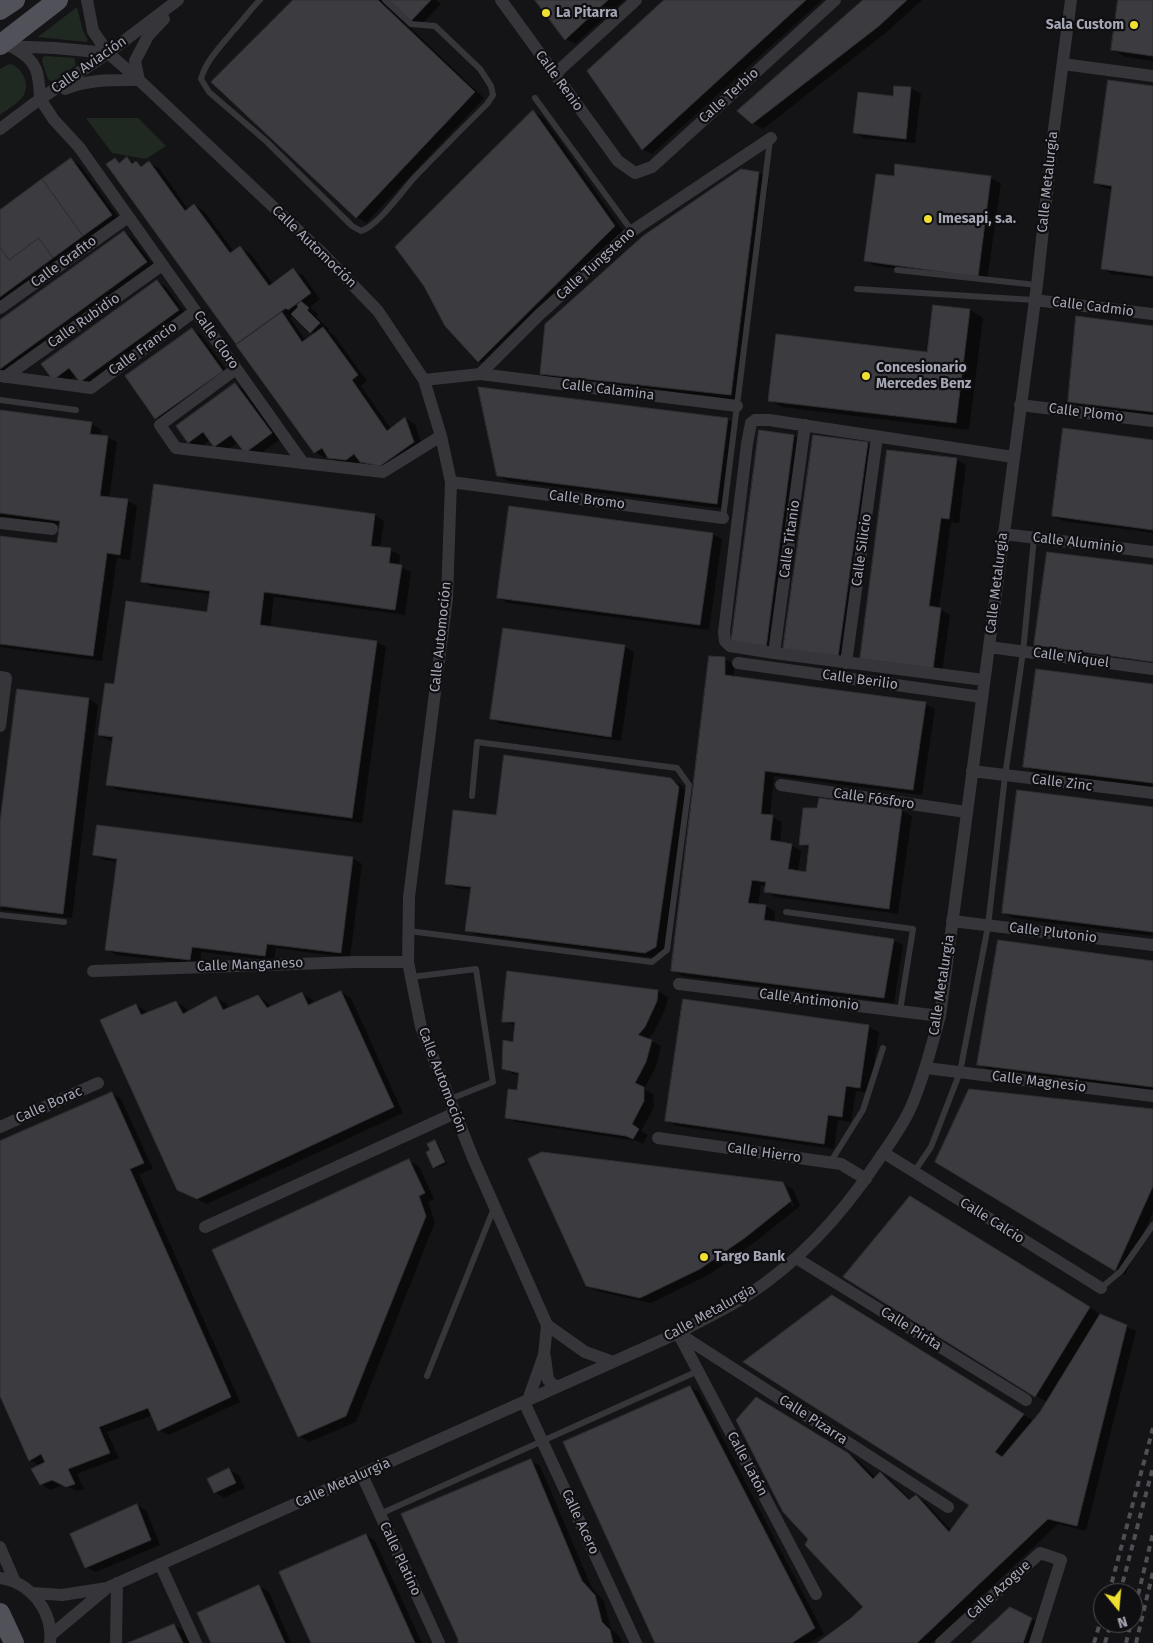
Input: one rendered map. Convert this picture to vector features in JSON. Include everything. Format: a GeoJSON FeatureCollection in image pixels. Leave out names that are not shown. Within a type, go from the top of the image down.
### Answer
{"type":"FeatureCollection","features":[{"type":"Feature","properties":{"kind":"main road"},"geometry":{"type":"LineString","coordinates":[[0,10],[15,0]]}},
{"type":"Feature","properties":{"kind":"main road"},"geometry":{"type":"LineString","coordinates":[[4,46],[58,0]]}},
{"type":"Feature","properties":{"kind":"main road"},"geometry":{"type":"LineString","coordinates":[[0,1613],[14,1643]]}},
{"type":"Feature","properties":{"kind":"street","name":"Calle Automoción"},"geometry":{"type":"LineString","coordinates":[[87,0],[94,31],[108,53],[320,251],[378,311],[424,380],[441,436],[451,482],[447,598],[409,896],[408,962],[421,1027],[455,1113],[547,1325]]}},
{"type":"Feature","properties":{"kind":"street"},"geometry":{"type":"LineString","coordinates":[[4,46],[24,54],[32,61],[38,76],[40,99],[78,83],[107,79],[139,80],[135,61],[148,36],[180,0]]}},
{"type":"Feature","properties":{"kind":"street","name":"Calle Aviación"},"geometry":{"type":"LineString","coordinates":[[0,129],[180,0]]}},
{"type":"Feature","properties":{"kind":"street","name":"Calle Renio"},"geometry":{"type":"LineString","coordinates":[[501,0],[618,162]]}},
{"type":"Feature","properties":{"kind":"street"},"geometry":{"type":"LineString","coordinates":[[555,74],[636,0]]}},
{"type":"Feature","properties":{"kind":"street","name":"Calle Terbio"},"geometry":{"type":"LineString","coordinates":[[618,162],[635,173],[652,167],[835,0]]}},
{"type":"Feature","properties":{"kind":"street","name":"Calle Metalurgia"},"geometry":{"type":"LineString","coordinates":[[112,1585],[678,1333],[748,1295],[796,1258],[836,1218],[866,1180],[911,1109],[926,1068],[940,1016],[1037,285],[1053,137],[1071,0]]}},
{"type":"Feature","properties":{"kind":"street"},"geometry":{"type":"LineString","coordinates":[[4,46],[108,53]]}},
{"type":"Feature","properties":{"kind":"street"},"geometry":{"type":"LineString","coordinates":[[1063,64],[1153,76]]}},
{"type":"Feature","properties":{"kind":"street","name":"Calle Cloro"},"geometry":{"type":"LineString","coordinates":[[40,99],[54,120],[78,147],[128,216],[303,463]]}},
{"type":"Feature","properties":{"kind":"street","name":"Calle Tungsteno"},"geometry":{"type":"LineString","coordinates":[[480,374],[540,314],[632,231],[771,138]]}},
{"type":"Feature","properties":{"kind":"street","name":"Calle Grafito"},"geometry":{"type":"LineString","coordinates":[[0,308],[128,216]]}},
{"type":"Feature","properties":{"kind":"street","name":"Calle Rubidio"},"geometry":{"type":"LineString","coordinates":[[3,377],[162,265]]}},
{"type":"Feature","properties":{"kind":"street","name":"Calle Cadmio"},"geometry":{"type":"LineString","coordinates":[[1034,300],[1153,314]]}},
{"type":"Feature","properties":{"kind":"street","name":"Calle Francio"},"geometry":{"type":"LineString","coordinates":[[3,377],[91,388],[195,311]]}},
{"type":"Feature","properties":{"kind":"street"},"geometry":{"type":"LineString","coordinates":[[236,369],[160,425],[176,448],[383,472],[441,436]]}},
{"type":"Feature","properties":{"kind":"street"},"geometry":{"type":"LineString","coordinates":[[424,380],[480,374]]}},
{"type":"Feature","properties":{"kind":"street","name":"Calle Calamina"},"geometry":{"type":"LineString","coordinates":[[480,374],[737,406]]}},
{"type":"Feature","properties":{"kind":"street","name":"Calle Plomo"},"geometry":{"type":"LineString","coordinates":[[1020,405],[1153,421]]}},
{"type":"Feature","properties":{"kind":"street"},"geometry":{"type":"LineString","coordinates":[[984,680],[774,653],[730,646],[725,641],[724,632],[748,444],[751,423],[755,420],[769,420],[1013,457]]}},
{"type":"Feature","properties":{"kind":"street","name":"Calle Titanio"},"geometry":{"type":"LineString","coordinates":[[774,653],[806,425]]}},
{"type":"Feature","properties":{"kind":"street","name":"Calle Silicio"},"geometry":{"type":"LineString","coordinates":[[846,663],[877,437]]}},
{"type":"Feature","properties":{"kind":"street","name":"Calle Bromo"},"geometry":{"type":"LineString","coordinates":[[451,482],[723,518]]}},
{"type":"Feature","properties":{"kind":"street"},"geometry":{"type":"LineString","coordinates":[[0,523],[52,529]]}},
{"type":"Feature","properties":{"kind":"street","name":"Calle Aluminio"},"geometry":{"type":"LineString","coordinates":[[1003,534],[1153,552]]}},
{"type":"Feature","properties":{"kind":"street","name":"Calle Níquel"},"geometry":{"type":"LineString","coordinates":[[989,647],[1153,670]]}},
{"type":"Feature","properties":{"kind":"street","name":"Calle Berilio"},"geometry":{"type":"LineString","coordinates":[[738,664],[982,697]]}},
{"type":"Feature","properties":{"kind":"street"},"geometry":{"type":"LineString","coordinates":[[0,677],[6,678],[0,726]]}},
{"type":"Feature","properties":{"kind":"street","name":"Calle Zinc"},"geometry":{"type":"LineString","coordinates":[[972,771],[1153,793]]}},
{"type":"Feature","properties":{"kind":"street","name":"Calle Fósforo"},"geometry":{"type":"LineString","coordinates":[[782,785],[966,812]]}},
{"type":"Feature","properties":{"kind":"street","name":"Calle Plutonio"},"geometry":{"type":"LineString","coordinates":[[952,921],[1153,945]]}},
{"type":"Feature","properties":{"kind":"street","name":"Calle Manganeso"},"geometry":{"type":"LineString","coordinates":[[93,971],[355,962],[408,962]]}},
{"type":"Feature","properties":{"kind":"street","name":"Calle Antimonio"},"geometry":{"type":"LineString","coordinates":[[679,984],[940,1016]]}},
{"type":"Feature","properties":{"kind":"street","name":"Calle Magnesio"},"geometry":{"type":"LineString","coordinates":[[926,1068],[1153,1096]]}},
{"type":"Feature","properties":{"kind":"street","name":"Calle Borac"},"geometry":{"type":"LineString","coordinates":[[0,1127],[98,1083]]}},
{"type":"Feature","properties":{"kind":"street"},"geometry":{"type":"LineString","coordinates":[[205,1227],[455,1113]]}},
{"type":"Feature","properties":{"kind":"street","name":"Calle Hierro"},"geometry":{"type":"LineString","coordinates":[[658,1138],[841,1164],[866,1180]]}},
{"type":"Feature","properties":{"kind":"street","name":"Calle Calcio"},"geometry":{"type":"LineString","coordinates":[[884,1153],[1101,1288]]}},
{"type":"Feature","properties":{"kind":"street","name":"Calle Pirita"},"geometry":{"type":"LineString","coordinates":[[796,1258],[1026,1400]]}},
{"type":"Feature","properties":{"kind":"street"},"geometry":{"type":"LineString","coordinates":[[556,1387],[548,1380],[544,1355],[547,1325],[585,1352],[613,1362]]}},
{"type":"Feature","properties":{"kind":"street","name":"Calle Latón"},"geometry":{"type":"LineString","coordinates":[[678,1333],[816,1594]]}},
{"type":"Feature","properties":{"kind":"street","name":"Calle Pizarra"},"geometry":{"type":"LineString","coordinates":[[678,1333],[948,1507]]}},
{"type":"Feature","properties":{"kind":"street"},"geometry":{"type":"LineString","coordinates":[[526,1401],[544,1355]]}},
{"type":"Feature","properties":{"kind":"street","name":"Calle Acero"},"geometry":{"type":"LineString","coordinates":[[526,1401],[542,1440],[636,1643]]}},
{"type":"Feature","properties":{"kind":"street","name":"Calle Platino"},"geometry":{"type":"LineString","coordinates":[[362,1475],[439,1643]]}},
{"type":"Feature","properties":{"kind":"street"},"geometry":{"type":"LineString","coordinates":[[0,1547],[15,1582]]}},
{"type":"Feature","properties":{"kind":"street","name":"Calle Azogue"},"geometry":{"type":"LineString","coordinates":[[940,1643],[1040,1553],[1062,1560],[1035,1643]]}},
{"type":"Feature","properties":{"kind":"street"},"geometry":{"type":"LineString","coordinates":[[160,1564],[196,1643]]}},
{"type":"Feature","properties":{"kind":"street"},"geometry":{"type":"LineString","coordinates":[[0,1578],[15,1582],[32,1593],[42,1606],[49,1620],[51,1639]]}},
{"type":"Feature","properties":{"kind":"street"},"geometry":{"type":"LineString","coordinates":[[32,1593],[62,1595],[112,1585]]}},
{"type":"Feature","properties":{"kind":"street"},"geometry":{"type":"LineString","coordinates":[[51,1639],[112,1585]]}},
{"type":"Feature","properties":{"kind":"street"},"geometry":{"type":"LineString","coordinates":[[112,1585],[116,1643]]}},
{"type":"Feature","properties":{"kind":"lane"},"geometry":{"type":"LineString","coordinates":[[248,12],[250,0]]}},
{"type":"Feature","properties":{"kind":"lane"},"geometry":{"type":"LineString","coordinates":[[260,0],[248,12],[214,56],[204,70],[202,79],[209,92],[266,141],[352,226],[361,231],[368,230],[413,179],[487,104],[493,94],[491,86],[480,70],[435,26],[411,24],[385,0]]}},
{"type":"Feature","properties":{"kind":"lane"},"geometry":{"type":"LineString","coordinates":[[535,98],[632,231]]}},
{"type":"Feature","properties":{"kind":"lane"},"geometry":{"type":"LineString","coordinates":[[723,518],[771,138]]}},
{"type":"Feature","properties":{"kind":"lane"},"geometry":{"type":"LineString","coordinates":[[897,270],[1037,285]]}},
{"type":"Feature","properties":{"kind":"lane"},"geometry":{"type":"LineString","coordinates":[[857,289],[1034,300]]}},
{"type":"Feature","properties":{"kind":"lane"},"geometry":{"type":"LineString","coordinates":[[0,400],[76,410]]}},
{"type":"Feature","properties":{"kind":"lane"},"geometry":{"type":"LineString","coordinates":[[914,1172],[930,1147],[960,1072],[988,926],[1005,776],[1023,652],[1034,538]]}},
{"type":"Feature","properties":{"kind":"lane"},"geometry":{"type":"LineString","coordinates":[[409,931],[652,962],[667,950],[689,784],[677,768],[477,742],[472,796]]}},
{"type":"Feature","properties":{"kind":"lane"},"geometry":{"type":"LineString","coordinates":[[786,912],[913,929],[900,1011]]}},
{"type":"Feature","properties":{"kind":"lane"},"geometry":{"type":"LineString","coordinates":[[0,914],[64,922]]}},
{"type":"Feature","properties":{"kind":"lane"},"geometry":{"type":"LineString","coordinates":[[411,977],[476,969],[493,1082],[450,1099]]}},
{"type":"Feature","properties":{"kind":"lane"},"geometry":{"type":"LineString","coordinates":[[830,1162],[863,1110],[883,1048]]}},
{"type":"Feature","properties":{"kind":"lane"},"geometry":{"type":"LineString","coordinates":[[428,1376],[495,1207]]}},
{"type":"Feature","properties":{"kind":"lane"},"geometry":{"type":"LineString","coordinates":[[1101,1288],[1121,1271],[1153,1225]]}},
{"type":"Feature","properties":{"kind":"lane"},"geometry":{"type":"LineString","coordinates":[[380,1514],[698,1371]]}},
{"type":"Feature","properties":{"kind":"shaded area"},"geometry":{"type":"Polygon","coordinates":[[[77,7],[83,31],[88,40],[86,42],[38,37],[77,7]]]}},
{"type":"Feature","properties":{"kind":"shaded area"},"geometry":{"type":"Polygon","coordinates":[[[43,57],[74,58],[76,65],[55,81],[51,81],[48,79],[42,61],[43,57]]]}},
{"type":"Feature","properties":{"kind":"shaded area"},"geometry":{"type":"Polygon","coordinates":[[[11,64],[23,75],[26,91],[20,100],[0,115],[0,69],[11,64]]]}},
{"type":"Feature","properties":{"kind":"shaded area"},"geometry":{"type":"Polygon","coordinates":[[[86,118],[138,118],[166,146],[146,159],[112,153],[86,118]]]}},
{"type":"Feature","properties":{"kind":"building"},"geometry":{"type":"Polygon","coordinates":[[[293,0],[378,0],[475,92],[356,218],[211,82],[293,0]]]}},
{"type":"Feature","properties":{"kind":"building"},"geometry":{"type":"Polygon","coordinates":[[[389,0],[431,0],[411,21],[389,0]]]}},
{"type":"Feature","properties":{"kind":"building"},"geometry":{"type":"Polygon","coordinates":[[[535,0],[608,0],[565,40],[535,0]]]}},
{"type":"Feature","properties":{"kind":"building"},"geometry":{"type":"Polygon","coordinates":[[[664,0],[806,0],[642,150],[587,71],[664,0]]]}},
{"type":"Feature","properties":{"kind":"building"},"geometry":{"type":"Polygon","coordinates":[[[863,0],[907,0],[879,26],[752,124],[737,111],[863,0]]]}},
{"type":"Feature","properties":{"kind":"building","name":"Sala Custom"},"geometry":{"type":"Polygon","coordinates":[[[1118,0],[1153,0],[1153,56],[1111,50],[1118,0]]]}},
{"type":"Feature","properties":{"kind":"building"},"geometry":{"type":"Polygon","coordinates":[[[1108,80],[1153,86],[1153,276],[1101,269],[1112,186],[1094,183],[1108,80]]]}},
{"type":"Feature","properties":{"kind":"building"},"geometry":{"type":"Polygon","coordinates":[[[894,86],[911,87],[906,139],[853,133],[858,92],[893,96],[894,86]]]}},
{"type":"Feature","properties":{"kind":"building"},"geometry":{"type":"Polygon","coordinates":[[[533,110],[615,226],[478,362],[445,326],[424,286],[395,247],[533,110]]]}},
{"type":"Feature","properties":{"kind":"building"},"geometry":{"type":"Polygon","coordinates":[[[127,157],[132,164],[136,161],[141,167],[149,161],[185,211],[194,204],[230,253],[240,246],[269,286],[293,268],[311,293],[288,310],[286,308],[236,344],[106,164],[115,158],[119,163],[127,157]]]}},
{"type":"Feature","properties":{"kind":"building"},"geometry":{"type":"Polygon","coordinates":[[[71,158],[112,215],[83,236],[42,179],[71,158]]]}},
{"type":"Feature","properties":{"kind":"building","name":"Imesapi, s.a."},"geometry":{"type":"Polygon","coordinates":[[[895,164],[991,176],[978,277],[864,261],[876,174],[894,176],[895,164]]]}},
{"type":"Feature","properties":{"kind":"building"},"geometry":{"type":"Polygon","coordinates":[[[741,169],[759,172],[731,395],[540,374],[545,324],[643,236],[741,169]]]}},
{"type":"Feature","properties":{"kind":"building"},"geometry":{"type":"Polygon","coordinates":[[[42,179],[83,236],[53,258],[39,238],[9,260],[0,247],[0,210],[42,179]]]}},
{"type":"Feature","properties":{"kind":"building"},"geometry":{"type":"Polygon","coordinates":[[[124,231],[147,262],[0,369],[0,320],[124,231]]]}},
{"type":"Feature","properties":{"kind":"building"},"geometry":{"type":"Polygon","coordinates":[[[39,238],[53,258],[0,297],[0,247],[9,260],[39,238]]]}},
{"type":"Feature","properties":{"kind":"building"},"geometry":{"type":"Polygon","coordinates":[[[157,280],[179,310],[80,382],[69,368],[53,380],[41,364],[157,280]]]}},
{"type":"Feature","properties":{"kind":"building"},"geometry":{"type":"Polygon","coordinates":[[[301,301],[320,323],[310,333],[291,314],[301,301]]]}},
{"type":"Feature","properties":{"kind":"building","name":"Concesionario Mercedes Benz"},"geometry":{"type":"Polygon","coordinates":[[[933,305],[970,309],[956,423],[768,401],[776,334],[927,352],[933,305]]]}},
{"type":"Feature","properties":{"kind":"building"},"geometry":{"type":"Polygon","coordinates":[[[282,312],[302,342],[323,327],[358,375],[352,380],[387,431],[405,417],[414,442],[380,466],[360,462],[354,454],[346,460],[328,458],[322,448],[314,453],[236,345],[282,312]]]}},
{"type":"Feature","properties":{"kind":"building"},"geometry":{"type":"Polygon","coordinates":[[[1076,316],[1153,326],[1153,412],[1068,402],[1076,316]]]}},
{"type":"Feature","properties":{"kind":"building"},"geometry":{"type":"Polygon","coordinates":[[[192,328],[223,371],[155,419],[125,376],[192,328]]]}},
{"type":"Feature","properties":{"kind":"building"},"geometry":{"type":"Polygon","coordinates":[[[235,383],[272,433],[245,453],[231,435],[214,447],[203,432],[188,443],[176,426],[235,383]]]}},
{"type":"Feature","properties":{"kind":"building"},"geometry":{"type":"Polygon","coordinates":[[[478,387],[728,418],[717,504],[497,476],[478,387]]]}},
{"type":"Feature","properties":{"kind":"building"},"geometry":{"type":"Polygon","coordinates":[[[0,410],[92,422],[90,434],[108,436],[100,496],[128,499],[120,555],[107,553],[93,656],[0,644],[0,536],[57,543],[60,521],[0,513],[0,410]]]}},
{"type":"Feature","properties":{"kind":"building"},"geometry":{"type":"Polygon","coordinates":[[[1063,428],[1153,440],[1153,530],[1052,516],[1063,428]]]}},
{"type":"Feature","properties":{"kind":"building"},"geometry":{"type":"Polygon","coordinates":[[[759,430],[794,435],[766,648],[731,643],[759,430]]]}},
{"type":"Feature","properties":{"kind":"building"},"geometry":{"type":"Polygon","coordinates":[[[813,435],[868,442],[838,657],[783,649],[813,435]]]}},
{"type":"Feature","properties":{"kind":"building"},"geometry":{"type":"Polygon","coordinates":[[[887,450],[957,458],[949,519],[941,518],[929,606],[941,608],[933,669],[860,659],[887,450]]]}},
{"type":"Feature","properties":{"kind":"building"},"geometry":{"type":"Polygon","coordinates":[[[154,484],[375,514],[371,546],[391,548],[389,563],[402,565],[395,610],[264,592],[260,625],[377,641],[352,818],[106,785],[113,737],[98,735],[105,683],[114,684],[126,601],[207,612],[210,591],[141,582],[154,484]]]}},
{"type":"Feature","properties":{"kind":"building"},"geometry":{"type":"Polygon","coordinates":[[[509,506],[713,533],[700,625],[497,598],[509,506]]]}},
{"type":"Feature","properties":{"kind":"building"},"geometry":{"type":"Polygon","coordinates":[[[1047,552],[1153,565],[1153,662],[1034,645],[1047,552]]]}},
{"type":"Feature","properties":{"kind":"building"},"geometry":{"type":"Polygon","coordinates":[[[503,628],[625,645],[611,737],[490,719],[503,628]]]}},
{"type":"Feature","properties":{"kind":"building"},"geometry":{"type":"Polygon","coordinates":[[[709,656],[725,657],[725,675],[926,702],[913,790],[765,771],[761,814],[773,815],[770,840],[792,844],[788,869],[806,872],[809,845],[799,845],[803,808],[817,808],[819,798],[902,809],[889,909],[764,892],[766,882],[752,880],[748,903],[766,905],[764,920],[894,939],[884,998],[671,971],[709,656]]]}},
{"type":"Feature","properties":{"kind":"building"},"geometry":{"type":"Polygon","coordinates":[[[1036,669],[1153,684],[1153,783],[1023,767],[1036,669]]]}},
{"type":"Feature","properties":{"kind":"building"},"geometry":{"type":"Polygon","coordinates":[[[17,689],[89,698],[63,914],[0,906],[0,822],[17,689]]]}},
{"type":"Feature","properties":{"kind":"building"},"geometry":{"type":"Polygon","coordinates":[[[504,755],[671,778],[679,787],[656,947],[645,953],[465,931],[471,887],[445,884],[453,810],[496,815],[504,755]]]}},
{"type":"Feature","properties":{"kind":"building"},"geometry":{"type":"Polygon","coordinates":[[[1017,790],[1153,807],[1153,932],[1002,913],[1017,790]]]}},
{"type":"Feature","properties":{"kind":"building"},"geometry":{"type":"Polygon","coordinates":[[[97,825],[353,857],[341,953],[267,944],[265,956],[192,947],[190,960],[105,950],[117,859],[93,855],[97,825]]]}},
{"type":"Feature","properties":{"kind":"building"},"geometry":{"type":"Polygon","coordinates":[[[998,940],[1153,961],[1153,1087],[977,1065],[998,940]]]}},
{"type":"Feature","properties":{"kind":"building"},"geometry":{"type":"Polygon","coordinates":[[[507,971],[658,990],[657,1001],[645,1027],[638,1035],[652,1040],[646,1062],[635,1083],[644,1087],[644,1101],[632,1124],[639,1129],[633,1139],[626,1136],[505,1118],[508,1089],[517,1090],[519,1073],[502,1069],[503,1040],[513,1042],[515,1022],[502,1022],[507,971]]]}},
{"type":"Feature","properties":{"kind":"building"},"geometry":{"type":"Polygon","coordinates":[[[341,991],[394,1107],[197,1199],[177,1190],[100,1020],[136,1004],[141,1015],[176,1001],[183,1014],[216,996],[223,1010],[258,995],[267,1008],[302,992],[308,1005],[341,991]]]}},
{"type":"Feature","properties":{"kind":"building"},"geometry":{"type":"Polygon","coordinates":[[[683,999],[869,1025],[860,1088],[846,1086],[842,1117],[828,1115],[824,1144],[665,1121],[683,999]]]}},
{"type":"Feature","properties":{"kind":"building"},"geometry":{"type":"Polygon","coordinates":[[[969,1089],[1153,1109],[1153,1186],[1115,1271],[935,1162],[969,1089]]]}},
{"type":"Feature","properties":{"kind":"building"},"geometry":{"type":"Polygon","coordinates":[[[112,1092],[144,1163],[130,1169],[231,1397],[158,1431],[148,1408],[99,1427],[110,1453],[68,1469],[75,1484],[66,1487],[52,1480],[40,1485],[31,1469],[45,1462],[41,1454],[29,1461],[0,1396],[0,1141],[112,1092]]]}},
{"type":"Feature","properties":{"kind":"building"},"geometry":{"type":"Polygon","coordinates":[[[435,1140],[445,1162],[433,1168],[426,1152],[430,1150],[427,1144],[435,1140]]]}},
{"type":"Feature","properties":{"kind":"building"},"geometry":{"type":"Polygon","coordinates":[[[542,1152],[783,1182],[791,1201],[746,1237],[700,1269],[640,1298],[586,1286],[528,1159],[542,1152]]]}},
{"type":"Feature","properties":{"kind":"building"},"geometry":{"type":"Polygon","coordinates":[[[409,1159],[425,1193],[419,1196],[426,1216],[346,1416],[298,1437],[212,1250],[409,1159]]]}},
{"type":"Feature","properties":{"kind":"building"},"geometry":{"type":"Polygon","coordinates":[[[910,1196],[1090,1307],[1035,1397],[843,1277],[910,1196]]]}},
{"type":"Feature","properties":{"kind":"building"},"geometry":{"type":"Polygon","coordinates":[[[832,1295],[1024,1414],[995,1452],[1002,1457],[1040,1412],[1100,1314],[1127,1325],[1077,1526],[1048,1519],[917,1643],[817,1643],[863,1607],[805,1545],[808,1539],[783,1512],[736,1420],[756,1397],[848,1453],[873,1479],[880,1472],[909,1500],[916,1495],[949,1532],[969,1505],[743,1362],[832,1295]]]}},
{"type":"Feature","properties":{"kind":"building"},"geometry":{"type":"Polygon","coordinates":[[[690,1386],[815,1628],[792,1643],[655,1643],[563,1442],[690,1386]]]}},
{"type":"Feature","properties":{"kind":"building"},"geometry":{"type":"Polygon","coordinates":[[[531,1459],[582,1581],[595,1595],[602,1622],[610,1630],[613,1643],[458,1643],[458,1639],[401,1514],[531,1459]]]}},
{"type":"Feature","properties":{"kind":"building"},"geometry":{"type":"Polygon","coordinates":[[[229,1468],[236,1483],[214,1493],[207,1479],[229,1468]]]}},
{"type":"Feature","properties":{"kind":"building"},"geometry":{"type":"Polygon","coordinates":[[[137,1504],[151,1540],[85,1568],[70,1534],[137,1504]]]}},
{"type":"Feature","properties":{"kind":"building"},"geometry":{"type":"Polygon","coordinates":[[[366,1534],[415,1643],[311,1643],[279,1572],[366,1534]]]}},
{"type":"Feature","properties":{"kind":"building"},"geometry":{"type":"Polygon","coordinates":[[[259,1585],[285,1643],[211,1643],[197,1613],[259,1585]]]}},
{"type":"Feature","properties":{"kind":"building"},"geometry":{"type":"Polygon","coordinates":[[[1010,1607],[1032,1618],[1023,1643],[971,1643],[1010,1607]]]}},
{"type":"Feature","properties":{"kind":"building"},"geometry":{"type":"Polygon","coordinates":[[[174,1624],[183,1643],[128,1643],[174,1624]]]}},
{"type":"Feature","properties":{"kind":"railway"},"geometry":{"type":"LineString","coordinates":[[1112,1583],[1153,1428]]}},
{"type":"Feature","properties":{"kind":"railway"},"geometry":{"type":"LineString","coordinates":[[1123,1583],[1153,1467]]}},
{"type":"Feature","properties":{"kind":"railway"},"geometry":{"type":"LineString","coordinates":[[1141,1583],[1153,1533]]}},
{"type":"Feature","properties":{"kind":"railway"},"geometry":{"type":"LineString","coordinates":[[1136,1643],[1153,1572]]}},
{"type":"Feature","properties":{"kind":"railway"},"geometry":{"type":"LineString","coordinates":[[1094,1643],[1097,1633]]}},
{"type":"Feature","properties":{"kind":"railway"},"geometry":{"type":"LineString","coordinates":[[1105,1643],[1108,1633]]}},
{"type":"Feature","properties":{"kind":"railway"},"geometry":{"type":"LineString","coordinates":[[1126,1643],[1128,1633]]}},
{"type":"Feature","properties":{"kind":"place","name":"La Pitarra"},"geometry":{"type":"Point","coordinates":[546,13]}},
{"type":"Feature","properties":{"kind":"place","name":"Sala Custom"},"geometry":{"type":"Point","coordinates":[1134,25]}},
{"type":"Feature","properties":{"kind":"place","name":"Imesapi, s.a."},"geometry":{"type":"Point","coordinates":[928,219]}},
{"type":"Feature","properties":{"kind":"place","name":"Concesionario Mercedes Benz"},"geometry":{"type":"Point","coordinates":[866,376]}},
{"type":"Feature","properties":{"kind":"place","name":"Targo Bank"},"geometry":{"type":"Point","coordinates":[704,1257]}}]}
